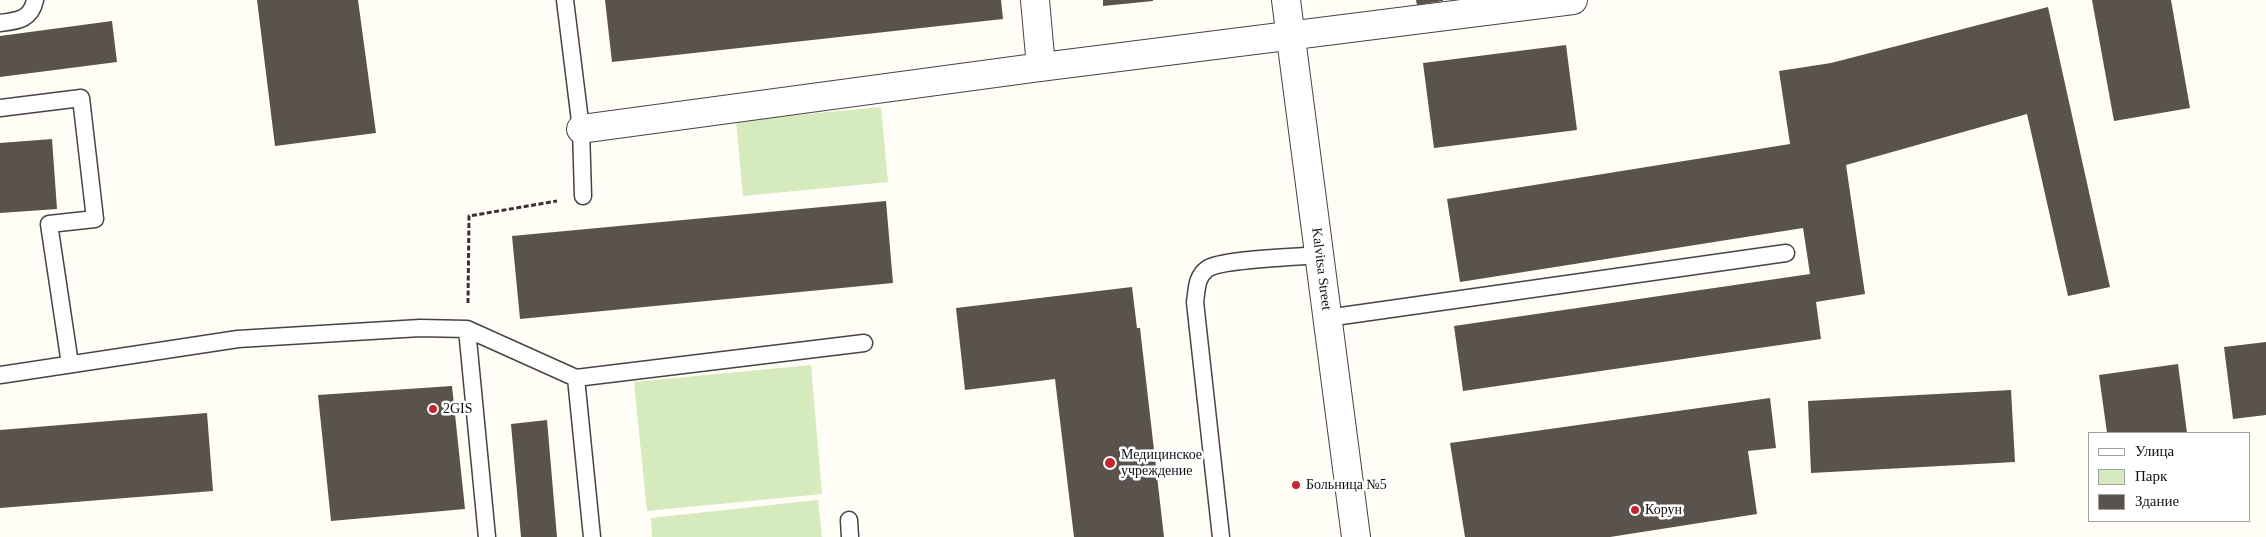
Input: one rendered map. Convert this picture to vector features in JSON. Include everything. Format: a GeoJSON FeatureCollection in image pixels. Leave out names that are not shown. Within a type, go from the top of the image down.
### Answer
{"type":"FeatureCollection","features":[{"type":"Feature","properties":{"kind":"street"},"geometry":{"type":"LineString","coordinates":[[1035,0],[1041,67]]}},
{"type":"Feature","properties":{"kind":"street","name":"Kalvitsa Street"},"geometry":{"type":"LineString","coordinates":[[1286,0],[1356,537]]}},
{"type":"Feature","properties":{"kind":"street"},"geometry":{"type":"LineString","coordinates":[[581,129],[1041,67],[1573,0]]}},
{"type":"Feature","properties":{"kind":"lane"},"geometry":{"type":"LineString","coordinates":[[0,23],[21,20],[33,7],[35,0]]}},
{"type":"Feature","properties":{"kind":"lane"},"geometry":{"type":"LineString","coordinates":[[566,0],[581,129],[583,196]]}},
{"type":"Feature","properties":{"kind":"lane"},"geometry":{"type":"LineString","coordinates":[[0,108],[81,98],[95,219],[49,224],[70,364]]}},
{"type":"Feature","properties":{"kind":"lane"},"geometry":{"type":"LineString","coordinates":[[1327,318],[1786,253]]}},
{"type":"Feature","properties":{"kind":"lane"},"geometry":{"type":"LineString","coordinates":[[1221,537],[1195,302],[1198,281],[1207,269],[1226,263],[1319,255]]}},
{"type":"Feature","properties":{"kind":"lane"},"geometry":{"type":"LineString","coordinates":[[0,375],[238,339],[420,328],[467,329],[576,378],[864,343]]}},
{"type":"Feature","properties":{"kind":"lane"},"geometry":{"type":"LineString","coordinates":[[467,329],[487,537]]}},
{"type":"Feature","properties":{"kind":"lane"},"geometry":{"type":"LineString","coordinates":[[576,378],[592,537]]}},
{"type":"Feature","properties":{"kind":"lane"},"geometry":{"type":"LineString","coordinates":[[849,520],[850,537]]}},
{"type":"Feature","properties":{"kind":"path"},"geometry":{"type":"LineString","coordinates":[[467,329],[469,216],[583,196]]}},
{"type":"Feature","properties":{"kind":"green space"},"geometry":{"type":"Polygon","coordinates":[[[881,107],[888,182],[743,196],[736,121],[881,107]]]}},
{"type":"Feature","properties":{"kind":"green space"},"geometry":{"type":"Polygon","coordinates":[[[811,365],[822,494],[647,511],[634,382],[811,365]]]}},
{"type":"Feature","properties":{"kind":"green space"},"geometry":{"type":"Polygon","coordinates":[[[818,500],[822,537],[652,537],[651,518],[818,500]]]}},
{"type":"Feature","properties":{"kind":"building"},"geometry":{"type":"Polygon","coordinates":[[[257,0],[358,0],[376,133],[275,146],[257,0]]]}},
{"type":"Feature","properties":{"kind":"building"},"geometry":{"type":"Polygon","coordinates":[[[605,0],[1001,0],[1003,19],[612,62],[605,0]]]}},
{"type":"Feature","properties":{"kind":"building"},"geometry":{"type":"Polygon","coordinates":[[[1103,0],[1153,0],[1153,1],[1103,6],[1103,0]]]}},
{"type":"Feature","properties":{"kind":"building"},"geometry":{"type":"Polygon","coordinates":[[[1416,0],[1443,0],[1443,1],[1417,5],[1416,0]]]}},
{"type":"Feature","properties":{"kind":"building"},"geometry":{"type":"Polygon","coordinates":[[[2092,0],[2171,0],[2190,108],[2114,121],[2092,0]]]}},
{"type":"Feature","properties":{"kind":"building"},"geometry":{"type":"Polygon","coordinates":[[[2048,7],[2110,287],[2068,296],[2027,114],[1846,165],[1865,294],[1816,302],[1821,339],[1463,391],[1454,326],[1810,274],[1803,228],[1460,282],[1447,199],[1790,144],[1779,71],[1831,63],[2048,7]]]}},
{"type":"Feature","properties":{"kind":"building"},"geometry":{"type":"Polygon","coordinates":[[[112,21],[117,62],[0,77],[0,36],[112,21]]]}},
{"type":"Feature","properties":{"kind":"building"},"geometry":{"type":"Polygon","coordinates":[[[1566,45],[1577,130],[1434,148],[1423,63],[1566,45]]]}},
{"type":"Feature","properties":{"kind":"building"},"geometry":{"type":"Polygon","coordinates":[[[52,139],[57,209],[0,213],[0,143],[52,139]]]}},
{"type":"Feature","properties":{"kind":"building"},"geometry":{"type":"Polygon","coordinates":[[[886,201],[893,283],[520,319],[512,236],[886,201]]]}},
{"type":"Feature","properties":{"kind":"building","name":"Медицинское учреждение"},"geometry":{"type":"Polygon","coordinates":[[[1132,287],[1137,328],[1140,328],[1164,537],[1074,537],[1055,379],[965,390],[956,308],[1132,287]]]}},
{"type":"Feature","properties":{"kind":"building"},"geometry":{"type":"Polygon","coordinates":[[[2266,342],[2266,415],[2233,419],[2224,347],[2266,342]]]}},
{"type":"Feature","properties":{"kind":"building"},"geometry":{"type":"Polygon","coordinates":[[[2178,364],[2187,432],[2107,432],[2099,375],[2178,364]]]}},
{"type":"Feature","properties":{"kind":"building"},"geometry":{"type":"Polygon","coordinates":[[[452,386],[465,509],[331,521],[318,395],[452,386]]]}},
{"type":"Feature","properties":{"kind":"building"},"geometry":{"type":"Polygon","coordinates":[[[2011,390],[2015,462],[1811,473],[1808,401],[2011,390]]]}},
{"type":"Feature","properties":{"kind":"building"},"geometry":{"type":"Polygon","coordinates":[[[1770,398],[1776,448],[1748,451],[1757,514],[1610,537],[1465,537],[1450,443],[1770,398]]]}},
{"type":"Feature","properties":{"kind":"building"},"geometry":{"type":"Polygon","coordinates":[[[207,413],[213,491],[0,508],[0,430],[207,413]]]}},
{"type":"Feature","properties":{"kind":"building"},"geometry":{"type":"Polygon","coordinates":[[[547,420],[557,537],[521,537],[511,424],[547,420]]]}},
{"type":"Feature","properties":{"kind":"place","name":"2GIS"},"geometry":{"type":"Point","coordinates":[433,409]}},
{"type":"Feature","properties":{"kind":"place","name":"Медицинское учреждение"},"geometry":{"type":"Point","coordinates":[1110,463]}},
{"type":"Feature","properties":{"kind":"place","name":"Больница №5"},"geometry":{"type":"Point","coordinates":[1296,485]}},
{"type":"Feature","properties":{"kind":"place","name":"Корун"},"geometry":{"type":"Point","coordinates":[1635,510]}}]}
